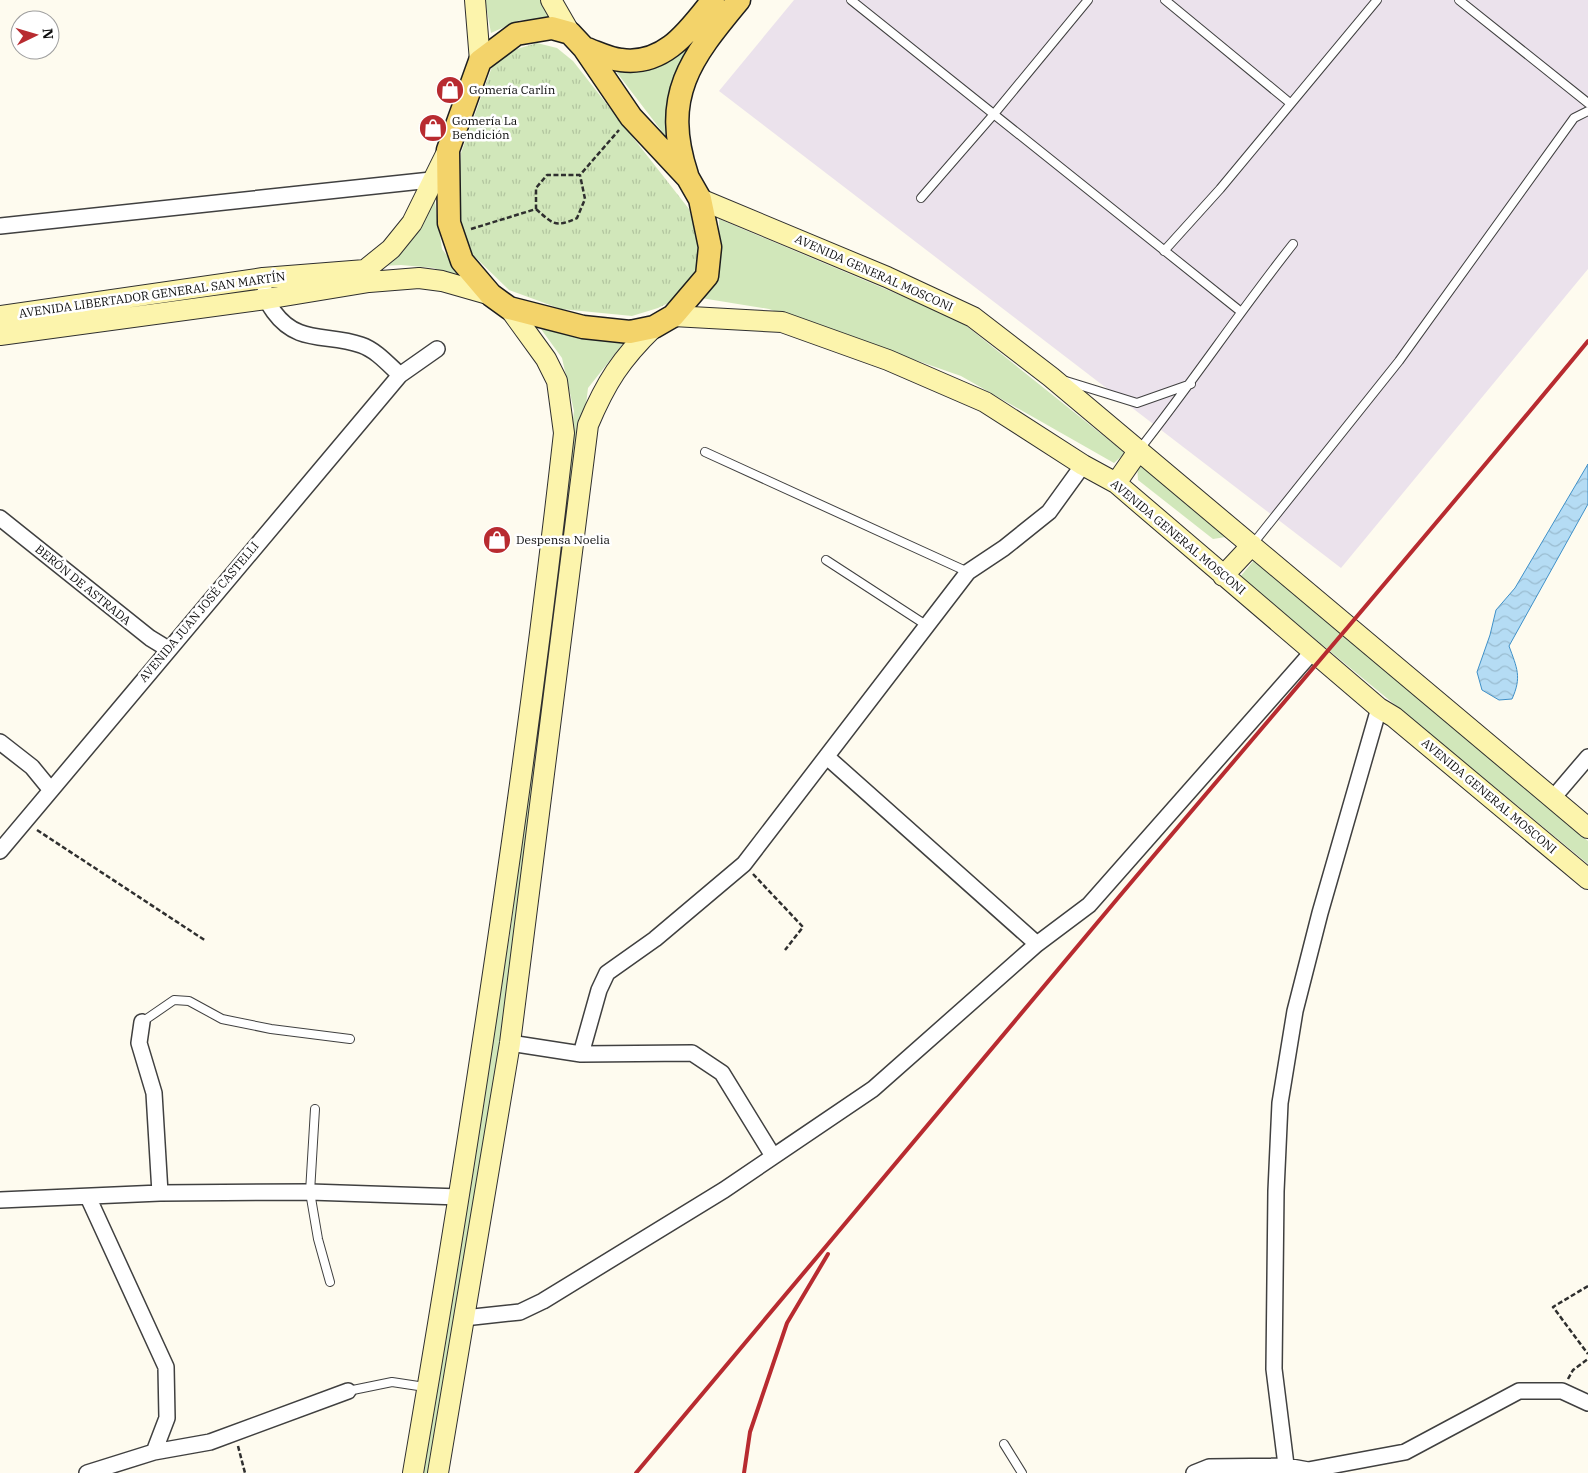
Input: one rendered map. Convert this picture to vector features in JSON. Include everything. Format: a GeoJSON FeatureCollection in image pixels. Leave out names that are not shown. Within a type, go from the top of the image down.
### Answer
{"type":"FeatureCollection","features":[{"type":"Feature","properties":{"kind":"main road"},"geometry":{"type":"LineString","coordinates":[[413,1473],[460,1197],[506,884],[564,433],[557,381],[546,359],[508,308],[491,295],[462,261],[450,223],[448,150],[480,61],[475,0]]}},
{"type":"Feature","properties":{"kind":"main road"},"geometry":{"type":"LineString","coordinates":[[551,0],[631,117],[688,178]]}},
{"type":"Feature","properties":{"kind":"main road"},"geometry":{"type":"LineString","coordinates":[[480,61],[516,34],[552,28],[621,60],[657,57],[682,38],[713,0]]}},
{"type":"Feature","properties":{"kind":"main road"},"geometry":{"type":"LineString","coordinates":[[438,1473],[510,1043],[588,425],[603,390],[627,353],[664,322],[707,276],[710,247],[700,199],[688,178],[679,151],[676,124],[680,92],[688,70],[740,0]]}},
{"type":"Feature","properties":{"kind":"main road","name":"AVENIDA LIBERTADOR GENERAL SAN MARTÍN"},"geometry":{"type":"LineString","coordinates":[[0,316],[263,278],[365,270],[392,250],[412,223],[448,150]]}},
{"type":"Feature","properties":{"kind":"main road","name":"AVENIDA GENERAL MOSCONI"},"geometry":{"type":"LineString","coordinates":[[700,199],[832,254],[973,317],[1052,377],[1588,828]]}},
{"type":"Feature","properties":{"kind":"main road","name":"AVENIDA LIBERTADOR GENERAL SAN MARTÍN"},"geometry":{"type":"LineString","coordinates":[[0,335],[266,299],[369,282],[419,278],[442,281],[491,295]]}},
{"type":"Feature","properties":{"kind":"main road"},"geometry":{"type":"LineString","coordinates":[[508,308],[583,327],[630,332],[664,322]]}},
{"type":"Feature","properties":{"kind":"main road","name":"AVENIDA GENERAL MOSCONI"},"geometry":{"type":"LineString","coordinates":[[664,322],[782,322],[888,360],[985,402],[1082,465],[1116,483],[1223,576],[1314,650],[1379,708],[1394,716],[1588,879]]}},
{"type":"Feature","properties":{"kind":"main road"},"geometry":{"type":"LineString","coordinates":[[1116,483],[1139,450]]}},
{"type":"Feature","properties":{"kind":"main road"},"geometry":{"type":"LineString","coordinates":[[1223,576],[1252,545]]}},
{"type":"Feature","properties":{"kind":"street"},"geometry":{"type":"LineString","coordinates":[[0,226],[432,180]]}},
{"type":"Feature","properties":{"kind":"street"},"geometry":{"type":"LineString","coordinates":[[263,278],[266,299],[283,324],[300,334],[361,345],[380,357],[400,375]]}},
{"type":"Feature","properties":{"kind":"street","name":"AVENIDA JUAN JOSÉ CASTELLI"},"geometry":{"type":"LineString","coordinates":[[0,851],[50,789],[400,375],[437,349]]}},
{"type":"Feature","properties":{"kind":"street"},"geometry":{"type":"LineString","coordinates":[[581,1054],[599,990],[607,973],[655,939],[744,864],[968,572],[1004,548],[1049,512],[1082,465]]}},
{"type":"Feature","properties":{"kind":"street","name":"BERÓN DE ASTRADA"},"geometry":{"type":"LineString","coordinates":[[0,518],[150,638],[168,649]]}},
{"type":"Feature","properties":{"kind":"street"},"geometry":{"type":"LineString","coordinates":[[464,1318],[520,1312],[543,1301],[724,1190],[873,1089],[1037,944],[1089,905],[1314,650]]}},
{"type":"Feature","properties":{"kind":"street"},"geometry":{"type":"LineString","coordinates":[[1287,1470],[1274,1369],[1276,1191],[1280,1103],[1295,1012],[1304,976],[1379,708]]}},
{"type":"Feature","properties":{"kind":"street"},"geometry":{"type":"LineString","coordinates":[[0,742],[32,768],[50,789]]}},
{"type":"Feature","properties":{"kind":"street"},"geometry":{"type":"LineString","coordinates":[[827,757],[1037,944]]}},
{"type":"Feature","properties":{"kind":"street"},"geometry":{"type":"LineString","coordinates":[[1553,798],[1588,757]]}},
{"type":"Feature","properties":{"kind":"street"},"geometry":{"type":"LineString","coordinates":[[142,1022],[139,1043],[154,1093],[160,1193]]}},
{"type":"Feature","properties":{"kind":"street"},"geometry":{"type":"LineString","coordinates":[[510,1043],[581,1054],[692,1053],[722,1073],[773,1156]]}},
{"type":"Feature","properties":{"kind":"street"},"geometry":{"type":"LineString","coordinates":[[0,1200],[160,1193],[310,1192],[460,1197]]}},
{"type":"Feature","properties":{"kind":"street"},"geometry":{"type":"LineString","coordinates":[[88,1197],[166,1367],[167,1418],[154,1452]]}},
{"type":"Feature","properties":{"kind":"street"},"geometry":{"type":"LineString","coordinates":[[87,1473],[154,1452],[210,1442],[348,1391]]}},
{"type":"Feature","properties":{"kind":"street"},"geometry":{"type":"LineString","coordinates":[[1194,1473],[1209,1467],[1308,1472],[1405,1452],[1519,1391],[1562,1391],[1588,1403]]}},
{"type":"Feature","properties":{"kind":"lane"},"geometry":{"type":"LineString","coordinates":[[851,0],[1240,311]]}},
{"type":"Feature","properties":{"kind":"lane"},"geometry":{"type":"LineString","coordinates":[[921,198],[994,114],[1088,0]]}},
{"type":"Feature","properties":{"kind":"lane"},"geometry":{"type":"LineString","coordinates":[[1165,0],[1290,103]]}},
{"type":"Feature","properties":{"kind":"lane"},"geometry":{"type":"LineString","coordinates":[[1164,251],[1220,189],[1377,0]]}},
{"type":"Feature","properties":{"kind":"lane"},"geometry":{"type":"LineString","coordinates":[[1459,0],[1588,103]]}},
{"type":"Feature","properties":{"kind":"lane"},"geometry":{"type":"LineString","coordinates":[[1252,545],[1399,361],[1574,118],[1588,111]]}},
{"type":"Feature","properties":{"kind":"lane"},"geometry":{"type":"LineString","coordinates":[[1139,450],[1191,384],[1240,311],[1293,244]]}},
{"type":"Feature","properties":{"kind":"lane"},"geometry":{"type":"LineString","coordinates":[[1052,377],[1137,402],[1191,384]]}},
{"type":"Feature","properties":{"kind":"lane"},"geometry":{"type":"LineString","coordinates":[[705,452],[968,572]]}},
{"type":"Feature","properties":{"kind":"lane"},"geometry":{"type":"LineString","coordinates":[[826,560],[926,626]]}},
{"type":"Feature","properties":{"kind":"lane"},"geometry":{"type":"LineString","coordinates":[[142,1022],[174,1000],[189,1001],[222,1019],[271,1029],[350,1039]]}},
{"type":"Feature","properties":{"kind":"lane"},"geometry":{"type":"LineString","coordinates":[[315,1109],[310,1192],[318,1240],[330,1282]]}},
{"type":"Feature","properties":{"kind":"lane"},"geometry":{"type":"LineString","coordinates":[[348,1391],[392,1382],[428,1388]]}},
{"type":"Feature","properties":{"kind":"lane"},"geometry":{"type":"LineString","coordinates":[[1004,1444],[1022,1473]]}},
{"type":"Feature","properties":{"kind":"path"},"geometry":{"type":"LineString","coordinates":[[580,175],[585,199],[577,218],[562,225],[551,223],[536,209],[536,188],[548,175],[580,175],[631,117]]}},
{"type":"Feature","properties":{"kind":"path"},"geometry":{"type":"LineString","coordinates":[[453,234],[536,209]]}},
{"type":"Feature","properties":{"kind":"path"},"geometry":{"type":"LineString","coordinates":[[25,822],[206,941]]}},
{"type":"Feature","properties":{"kind":"path"},"geometry":{"type":"LineString","coordinates":[[744,864],[804,927],[785,950]]}},
{"type":"Feature","properties":{"kind":"path"},"geometry":{"type":"LineString","coordinates":[[1588,1286],[1553,1307],[1588,1354]]}},
{"type":"Feature","properties":{"kind":"path"},"geometry":{"type":"LineString","coordinates":[[1562,1391],[1573,1370],[1588,1359]]}},
{"type":"Feature","properties":{"kind":"path"},"geometry":{"type":"LineString","coordinates":[[235,1432],[244,1473]]}},
{"type":"Feature","properties":{"kind":"shaded area"},"geometry":{"type":"Polygon","coordinates":[[[794,0],[1588,0],[1588,269],[1341,568],[719,91],[794,0]]]}},
{"type":"Feature","properties":{"kind":"green space"},"geometry":{"type":"Polygon","coordinates":[[[485,0],[543,0],[559,19],[520,20],[491,33],[485,0]]]}},
{"type":"Feature","properties":{"kind":"green space"},"geometry":{"type":"Polygon","coordinates":[[[720,0],[731,0],[670,142],[611,65],[651,67],[720,0]]]}},
{"type":"Feature","properties":{"kind":"green space"},"geometry":{"type":"Polygon","coordinates":[[[537,43],[557,48],[573,61],[689,209],[699,246],[696,273],[676,299],[658,308],[632,316],[561,309],[509,290],[472,254],[457,212],[461,153],[493,64],[510,51],[537,43]]]}},
{"type":"Feature","properties":{"kind":"green space"},"geometry":{"type":"Polygon","coordinates":[[[433,189],[442,249],[468,283],[434,268],[401,265],[381,266],[416,234],[433,189]]]}},
{"type":"Feature","properties":{"kind":"green space"},"geometry":{"type":"Polygon","coordinates":[[[719,219],[959,320],[1125,453],[1114,463],[961,376],[769,309],[701,298],[720,262],[719,219]]]}},
{"type":"Feature","properties":{"kind":"green space"},"geometry":{"type":"Polygon","coordinates":[[[541,329],[594,340],[626,340],[588,388],[523,926],[430,1473],[422,1473],[511,927],[574,411],[562,358],[541,329]]]}},
{"type":"Feature","properties":{"kind":"green space"},"geometry":{"type":"Polygon","coordinates":[[[1143,462],[1232,536],[1213,539],[1138,480],[1137,464],[1143,462]]]}},
{"type":"Feature","properties":{"kind":"green space"},"geometry":{"type":"Polygon","coordinates":[[[1254,560],[1588,841],[1588,864],[1240,577],[1254,560]]]}},
{"type":"Feature","properties":{"kind":"water"},"geometry":{"type":"Polygon","coordinates":[[[1588,464],[1588,504],[1509,646],[1516,667],[1517,685],[1512,699],[1499,700],[1482,690],[1477,672],[1490,635],[1496,610],[1515,588],[1588,464]]]}},
{"type":"Feature","properties":{"kind":"railway"},"geometry":{"type":"LineString","coordinates":[[636,1473],[1057,970],[1413,551],[1588,341]]}},
{"type":"Feature","properties":{"kind":"railway"},"geometry":{"type":"LineString","coordinates":[[744,1473],[750,1432],[787,1323],[828,1254]]}},
{"type":"Feature","properties":{"kind":"place","name":"Gomería Carlín"},"geometry":{"type":"Point","coordinates":[450,90]}},
{"type":"Feature","properties":{"kind":"place","name":"Gomería La Bendición"},"geometry":{"type":"Point","coordinates":[433,128]}},
{"type":"Feature","properties":{"kind":"place","name":"Despensa Noelia"},"geometry":{"type":"Point","coordinates":[497,540]}}]}
